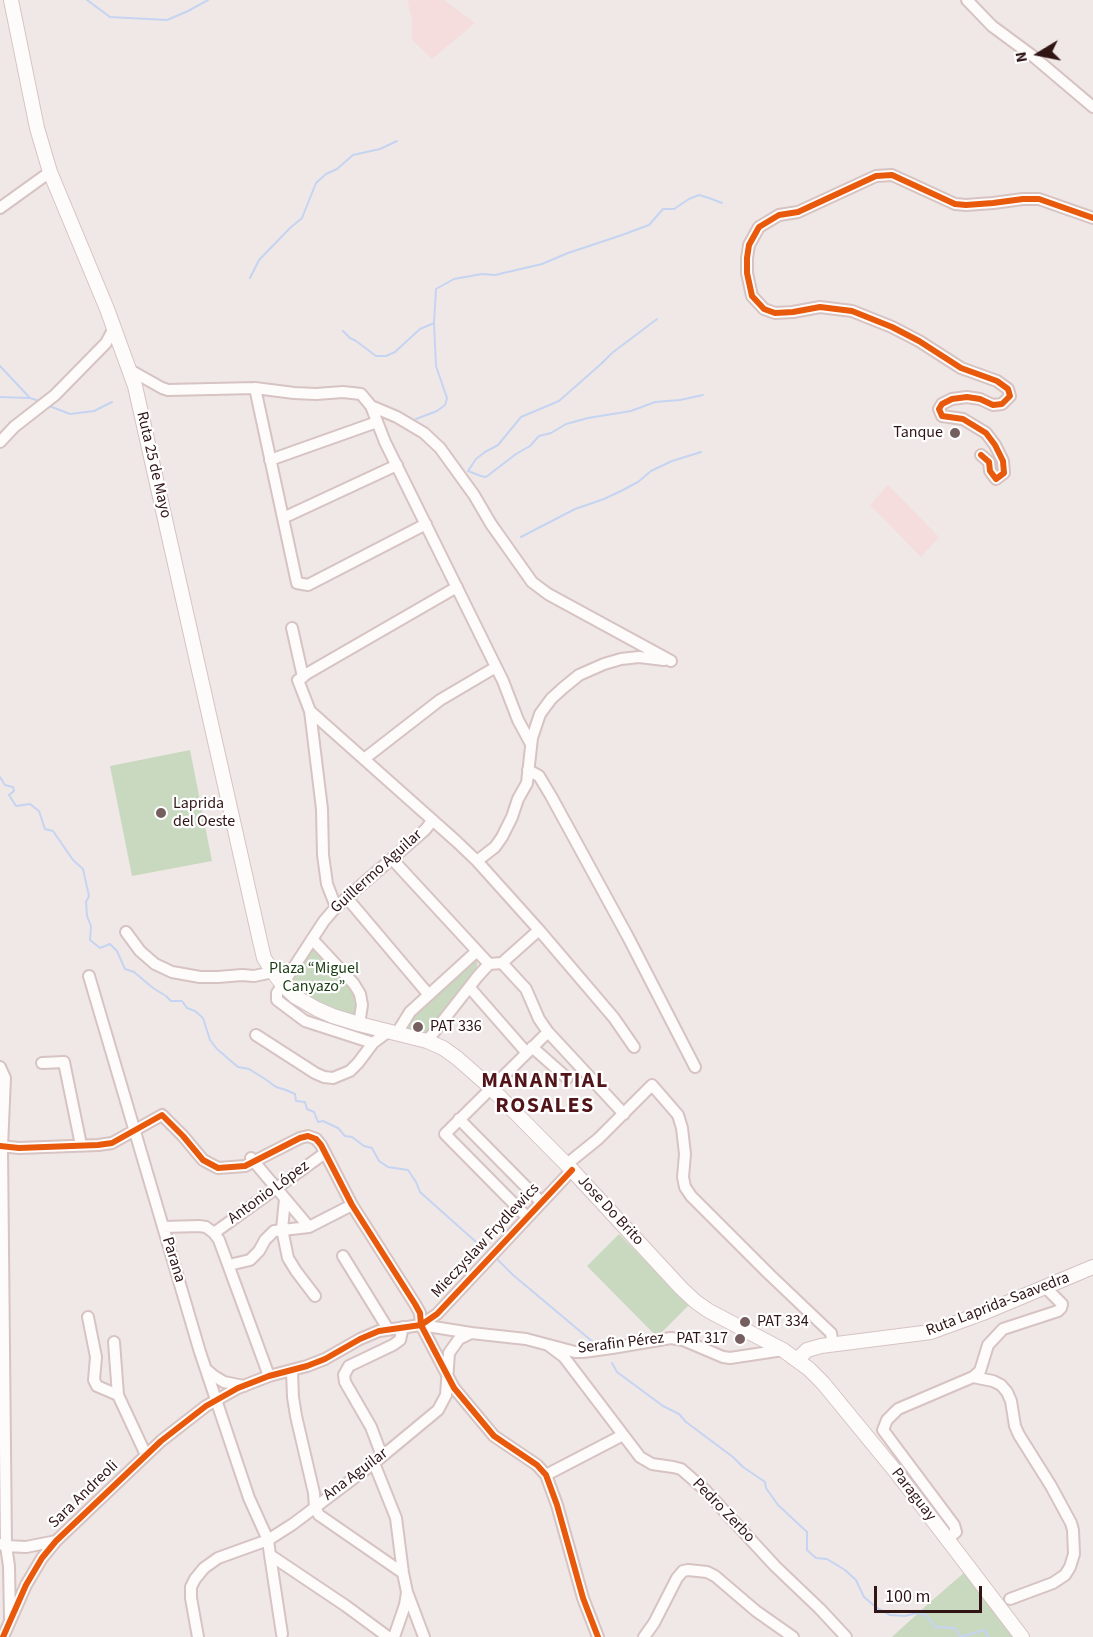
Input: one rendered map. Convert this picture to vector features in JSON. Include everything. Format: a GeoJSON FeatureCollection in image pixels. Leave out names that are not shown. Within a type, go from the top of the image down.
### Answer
{"type":"FeatureCollection","features":[{"type":"Feature","properties":{"kind":"main road","name":"Ruta 25 de Mayo"},"geometry":{"type":"LineString","coordinates":[[10,0],[37,128],[50,172],[130,370],[260,941]]}},
{"type":"Feature","properties":{"kind":"main road","name":"Jose Do Brito"},"geometry":{"type":"LineString","coordinates":[[260,941],[264,958],[282,984],[296,997],[333,1016],[427,1041],[457,1058],[490,1087],[569,1167],[696,1302],[798,1359]]}},
{"type":"Feature","properties":{"kind":"main road","name":"Ruta Laprida-Saavedra"},"geometry":{"type":"LineString","coordinates":[[798,1359],[807,1350],[932,1332],[1093,1267]]}},
{"type":"Feature","properties":{"kind":"main road","name":"Paraguay"},"geometry":{"type":"LineString","coordinates":[[798,1359],[823,1383],[896,1472],[1022,1637]]}},
{"type":"Feature","properties":{"kind":"street"},"geometry":{"type":"LineString","coordinates":[[967,0],[992,26],[1034,57],[1093,107]]}},
{"type":"Feature","properties":{"kind":"street"},"geometry":{"type":"LineString","coordinates":[[0,208],[50,172]]}},
{"type":"Feature","properties":{"kind":"street"},"geometry":{"type":"LineString","coordinates":[[981,455],[989,462],[990,471],[996,479],[1004,473],[1003,461],[996,445],[986,433],[963,419],[942,416],[939,409],[942,404],[952,399],[967,397],[980,399],[993,405],[1002,404],[1010,396],[1008,389],[997,381],[961,368],[892,327],[852,311],[820,307],[775,313],[764,309],[752,296],[749,285],[747,258],[749,245],[759,227],[779,215],[798,212],[876,176],[892,175],[955,204],[1039,200],[1093,218]]}},
{"type":"Feature","properties":{"kind":"street"},"geometry":{"type":"LineString","coordinates":[[0,442],[62,388],[106,343],[114,328]]}},
{"type":"Feature","properties":{"kind":"street"},"geometry":{"type":"LineString","coordinates":[[130,370],[168,390],[255,388],[294,393],[362,394],[371,406],[531,744]]}},
{"type":"Feature","properties":{"kind":"street"},"geometry":{"type":"LineString","coordinates":[[255,388],[297,583],[308,585],[426,524]]}},
{"type":"Feature","properties":{"kind":"street"},"geometry":{"type":"LineString","coordinates":[[371,406],[423,433],[440,448],[532,582],[548,594],[671,661],[639,657],[604,664],[579,675],[551,699],[540,714],[532,738],[527,783],[502,837],[495,847],[477,861]]}},
{"type":"Feature","properties":{"kind":"street"},"geometry":{"type":"LineString","coordinates":[[270,460],[377,422]]}},
{"type":"Feature","properties":{"kind":"street"},"geometry":{"type":"LineString","coordinates":[[283,518],[397,465]]}},
{"type":"Feature","properties":{"kind":"street"},"geometry":{"type":"LineString","coordinates":[[336,907],[327,884],[323,855],[322,809],[310,711],[298,680],[457,587]]}},
{"type":"Feature","properties":{"kind":"street"},"geometry":{"type":"LineString","coordinates":[[292,628],[303,676]]}},
{"type":"Feature","properties":{"kind":"street"},"geometry":{"type":"LineString","coordinates":[[364,759],[440,700],[496,667]]}},
{"type":"Feature","properties":{"kind":"street"},"geometry":{"type":"LineString","coordinates":[[310,711],[477,861],[614,1018],[634,1047]]}},
{"type":"Feature","properties":{"kind":"street"},"geometry":{"type":"LineString","coordinates":[[528,770],[539,776],[551,796],[628,937],[695,1067]]}},
{"type":"Feature","properties":{"kind":"street","name":"Guillermo Aguilar"},"geometry":{"type":"LineString","coordinates":[[282,984],[336,907],[432,821]]}},
{"type":"Feature","properties":{"kind":"street"},"geometry":{"type":"LineString","coordinates":[[392,859],[489,964]]}},
{"type":"Feature","properties":{"kind":"street"},"geometry":{"type":"LineString","coordinates":[[347,898],[429,995]]}},
{"type":"Feature","properties":{"kind":"street"},"geometry":{"type":"LineString","coordinates":[[427,1041],[489,964],[502,963],[539,930]]}},
{"type":"Feature","properties":{"kind":"street"},"geometry":{"type":"LineString","coordinates":[[126,932],[140,951],[155,964],[172,972],[200,977],[218,977],[254,976],[273,972]]}},
{"type":"Feature","properties":{"kind":"street"},"geometry":{"type":"LineString","coordinates":[[312,939],[354,984],[360,994],[362,1005],[359,1024]]}},
{"type":"Feature","properties":{"kind":"street"},"geometry":{"type":"LineString","coordinates":[[256,1035],[315,1073],[333,1078],[350,1071],[373,1043],[393,1032],[410,1012],[477,951]]}},
{"type":"Feature","properties":{"kind":"street"},"geometry":{"type":"LineString","coordinates":[[502,963],[526,989],[539,1019],[548,1032],[624,1114]]}},
{"type":"Feature","properties":{"kind":"street","name":"Parana"},"geometry":{"type":"LineString","coordinates":[[89,976],[205,1367],[249,1498],[268,1540],[282,1634]]}},
{"type":"Feature","properties":{"kind":"street"},"geometry":{"type":"LineString","coordinates":[[282,984],[277,993],[277,1000],[305,1021],[373,1043]]}},
{"type":"Feature","properties":{"kind":"street"},"geometry":{"type":"LineString","coordinates":[[470,988],[529,1050],[567,1078]]}},
{"type":"Feature","properties":{"kind":"street"},"geometry":{"type":"LineString","coordinates":[[526,1217],[445,1134],[548,1032]]}},
{"type":"Feature","properties":{"kind":"street"},"geometry":{"type":"LineString","coordinates":[[42,1063],[64,1062],[81,1145]]}},
{"type":"Feature","properties":{"kind":"street"},"geometry":{"type":"LineString","coordinates":[[0,1067],[5,1078],[1,1147],[3,1545],[9,1566],[10,1623]]}},
{"type":"Feature","properties":{"kind":"street","name":"Mieczyslaw Frydlewics"},"geometry":{"type":"LineString","coordinates":[[421,1325],[436,1314],[541,1202],[569,1167],[652,1085],[678,1115],[685,1154],[683,1177],[691,1196],[831,1333],[833,1345]]}},
{"type":"Feature","properties":{"kind":"street"},"geometry":{"type":"LineString","coordinates":[[1,1147],[112,1143],[162,1115],[203,1160],[218,1168],[245,1166],[252,1160],[300,1138],[308,1136],[316,1139],[352,1205],[420,1313],[421,1325],[454,1388],[494,1436],[537,1465],[546,1475],[557,1504],[583,1598],[598,1637]]}},
{"type":"Feature","properties":{"kind":"street"},"geometry":{"type":"LineString","coordinates":[[459,1119],[541,1202]]}},
{"type":"Feature","properties":{"kind":"street","name":"Antonio López"},"geometry":{"type":"LineString","coordinates":[[214,1233],[325,1153]]}},
{"type":"Feature","properties":{"kind":"street"},"geometry":{"type":"LineString","coordinates":[[252,1160],[309,1227]]}},
{"type":"Feature","properties":{"kind":"street"},"geometry":{"type":"LineString","coordinates":[[285,1198],[282,1229],[288,1258],[315,1296]]}},
{"type":"Feature","properties":{"kind":"street"},"geometry":{"type":"LineString","coordinates":[[229,1265],[250,1260],[274,1232],[282,1229],[309,1227],[352,1205]]}},
{"type":"Feature","properties":{"kind":"street"},"geometry":{"type":"LineString","coordinates":[[163,1227],[206,1227],[219,1240],[269,1376]]}},
{"type":"Feature","properties":{"kind":"street"},"geometry":{"type":"LineString","coordinates":[[343,1256],[388,1329]]}},
{"type":"Feature","properties":{"kind":"street"},"geometry":{"type":"LineString","coordinates":[[946,1539],[956,1532],[954,1524],[883,1431],[887,1420],[898,1409],[973,1377],[980,1371],[988,1345],[1003,1329],[1058,1311],[1062,1304],[1045,1287]]}},
{"type":"Feature","properties":{"kind":"street"},"geometry":{"type":"LineString","coordinates":[[88,1317],[96,1357],[94,1380],[97,1386],[118,1395]]}},
{"type":"Feature","properties":{"kind":"street"},"geometry":{"type":"LineString","coordinates":[[216,1400],[269,1376],[292,1371],[325,1359],[360,1339],[388,1329],[421,1325]]}},
{"type":"Feature","properties":{"kind":"street","name":"Serafin Pérez"},"geometry":{"type":"LineString","coordinates":[[421,1325],[526,1339],[575,1352],[671,1338],[730,1358],[783,1350]]}},
{"type":"Feature","properties":{"kind":"street"},"geometry":{"type":"LineString","coordinates":[[404,1327],[400,1340],[349,1366],[344,1375],[345,1382],[371,1427],[378,1460],[396,1518],[407,1592],[424,1637]]}},
{"type":"Feature","properties":{"kind":"street","name":"Ana Aguilar"},"geometry":{"type":"LineString","coordinates":[[196,1634],[191,1587],[204,1568],[218,1558],[268,1540],[293,1524],[378,1460],[438,1410],[446,1395],[449,1353],[459,1339],[471,1333]]}},
{"type":"Feature","properties":{"kind":"street"},"geometry":{"type":"LineString","coordinates":[[114,1342],[118,1395],[146,1455]]}},
{"type":"Feature","properties":{"kind":"street","name":"Pedro Zerbo"},"geometry":{"type":"LineString","coordinates":[[549,1345],[564,1357],[640,1457],[652,1464],[681,1470],[690,1476],[846,1637]]}},
{"type":"Feature","properties":{"kind":"street"},"geometry":{"type":"LineString","coordinates":[[205,1367],[214,1377],[224,1382],[244,1386]]}},
{"type":"Feature","properties":{"kind":"street"},"geometry":{"type":"LineString","coordinates":[[292,1371],[296,1416],[314,1493],[315,1507],[319,1515],[403,1573]]}},
{"type":"Feature","properties":{"kind":"street"},"geometry":{"type":"LineString","coordinates":[[973,1377],[993,1381],[1007,1392],[1019,1435],[1051,1486],[1073,1530],[1074,1554],[1065,1575],[1053,1583],[1010,1599]]}},
{"type":"Feature","properties":{"kind":"street","name":"Sara Andreoli"},"geometry":{"type":"LineString","coordinates":[[3,1637],[34,1570],[56,1540],[161,1441],[216,1400]]}},
{"type":"Feature","properties":{"kind":"street"},"geometry":{"type":"LineString","coordinates":[[546,1475],[623,1435]]}},
{"type":"Feature","properties":{"kind":"street"},"geometry":{"type":"LineString","coordinates":[[3,1545],[26,1546],[56,1540]]}},
{"type":"Feature","properties":{"kind":"street"},"geometry":{"type":"LineString","coordinates":[[270,1555],[388,1637]]}},
{"type":"Feature","properties":{"kind":"street"},"geometry":{"type":"LineString","coordinates":[[644,1637],[654,1623],[677,1578],[688,1570],[707,1572],[715,1576],[756,1611],[792,1637]]}},
{"type":"Feature","properties":{"kind":"street"},"geometry":{"type":"LineString","coordinates":[[394,1637],[407,1592]]}},
{"type":"Feature","properties":{"kind":"street"},"geometry":{"type":"LineString","coordinates":[[772,1622],[777,1637]]}},
{"type":"Feature","properties":{"kind":"shaded area"},"geometry":{"type":"Polygon","coordinates":[[[407,0],[444,0],[475,23],[432,59],[412,40],[412,20],[407,0]]]}},
{"type":"Feature","properties":{"kind":"shaded area"},"geometry":{"type":"Polygon","coordinates":[[[888,485],[939,537],[921,557],[870,505],[888,485]]]}},
{"type":"Feature","properties":{"kind":"green space","name":"Laprida del Oeste"},"geometry":{"type":"Polygon","coordinates":[[[190,750],[212,861],[132,876],[110,766],[190,750]]]}},
{"type":"Feature","properties":{"kind":"green space","name":"Plaza “Miguel Canyazo”"},"geometry":{"type":"Polygon","coordinates":[[[309,943],[353,988],[357,1002],[357,1017],[322,1008],[287,984],[309,943]]]}},
{"type":"Feature","properties":{"kind":"green space"},"geometry":{"type":"Polygon","coordinates":[[[478,960],[469,984],[428,1036],[402,1031],[413,1014],[470,963],[478,960]]]}},
{"type":"Feature","properties":{"kind":"green space"},"geometry":{"type":"Polygon","coordinates":[[[619,1234],[689,1305],[657,1337],[587,1266],[619,1234]]]}},
{"type":"Feature","properties":{"kind":"green space"},"geometry":{"type":"Polygon","coordinates":[[[966,1571],[1019,1637],[892,1637],[928,1604],[966,1571]]]}},
{"type":"Feature","properties":{"kind":"waterway"},"geometry":{"type":"LineString","coordinates":[[87,0],[110,17],[167,20],[208,0]]}},
{"type":"Feature","properties":{"kind":"waterway"},"geometry":{"type":"LineString","coordinates":[[250,278],[259,260],[302,218],[316,183],[353,155],[380,149],[397,141]]}},
{"type":"Feature","properties":{"kind":"waterway"},"geometry":{"type":"LineString","coordinates":[[343,331],[376,356],[386,356],[395,352],[420,329],[434,323],[436,289],[454,279],[482,274],[495,275],[542,264],[649,225],[663,209],[674,209],[699,195],[722,203]]}},
{"type":"Feature","properties":{"kind":"waterway"},"geometry":{"type":"LineString","coordinates":[[657,319],[612,353],[559,401],[521,417],[498,445],[476,459],[468,471],[486,477],[530,446],[539,436],[551,433],[566,424],[631,411],[655,402],[703,395]]}},
{"type":"Feature","properties":{"kind":"waterway"},"geometry":{"type":"LineString","coordinates":[[416,419],[437,411],[445,405],[447,398],[436,366],[434,323]]}},
{"type":"Feature","properties":{"kind":"waterway"},"geometry":{"type":"LineString","coordinates":[[0,366],[30,398],[39,401]]}},
{"type":"Feature","properties":{"kind":"waterway"},"geometry":{"type":"LineString","coordinates":[[0,397],[30,398]]}},
{"type":"Feature","properties":{"kind":"waterway"},"geometry":{"type":"LineString","coordinates":[[47,405],[70,414],[94,411],[112,402]]}},
{"type":"Feature","properties":{"kind":"waterway"},"geometry":{"type":"LineString","coordinates":[[521,537],[575,509],[621,491],[638,482],[651,471],[672,461],[701,452]]}},
{"type":"Feature","properties":{"kind":"waterway"},"geometry":{"type":"LineString","coordinates":[[0,777],[5,785],[13,787],[14,791],[9,795],[16,806],[30,804],[39,811],[45,829],[53,831],[73,860],[83,869],[89,896],[86,902],[87,916],[91,926],[90,940],[100,948],[110,944],[117,951],[125,969],[134,972],[171,1001],[182,1001],[187,1008],[195,1011],[203,1018],[210,1040],[238,1067],[249,1069],[276,1087],[295,1094],[296,1101],[305,1102],[307,1109],[314,1112],[318,1122],[323,1121],[338,1128],[345,1136],[352,1137],[364,1146],[372,1148],[379,1161],[388,1167],[408,1170],[420,1192],[485,1250]]}},
{"type":"Feature","properties":{"kind":"waterway"},"geometry":{"type":"LineString","coordinates":[[498,1260],[593,1342]]}},
{"type":"Feature","properties":{"kind":"waterway"},"geometry":{"type":"LineString","coordinates":[[612,1363],[617,1372],[663,1406],[679,1414],[686,1422],[765,1482],[766,1488],[778,1505],[807,1532],[807,1550],[816,1558],[827,1559],[845,1570],[856,1580],[864,1597],[877,1608],[890,1615],[905,1616],[917,1613],[926,1615],[935,1627],[955,1628],[961,1637],[984,1630],[989,1637]]}},
{"type":"Feature","properties":{"kind":"cycle path"},"geometry":{"type":"LineString","coordinates":[[981,455],[989,462],[990,471],[996,479],[1004,473],[1003,461],[986,433],[963,419],[942,416],[939,409],[942,404],[952,399],[967,397],[980,399],[993,405],[1002,404],[1010,396],[1008,389],[997,381],[961,368],[892,327],[852,311],[820,307],[775,313],[764,309],[752,296],[747,273],[749,245],[759,227],[779,215],[798,212],[876,176],[892,175],[955,204],[1039,199],[1093,218]]}},
{"type":"Feature","properties":{"kind":"cycle path"},"geometry":{"type":"LineString","coordinates":[[0,1146],[19,1148],[112,1143],[162,1115],[203,1160],[218,1168],[245,1166],[300,1138],[308,1136],[316,1139],[352,1205],[420,1313],[421,1325],[454,1388],[494,1436],[537,1465],[546,1475],[557,1505],[583,1598],[598,1637]]}},
{"type":"Feature","properties":{"kind":"cycle path"},"geometry":{"type":"LineString","coordinates":[[3,1637],[26,1585],[42,1558],[56,1541],[161,1441],[206,1406],[238,1388],[325,1359],[379,1331],[421,1325],[437,1314],[572,1170]]}},
{"type":"Feature","properties":{"kind":"place","name":"Tanque"},"geometry":{"type":"Point","coordinates":[955,433]}},
{"type":"Feature","properties":{"kind":"place","name":"Laprida del Oeste"},"geometry":{"type":"Point","coordinates":[161,813]}},
{"type":"Feature","properties":{"kind":"place","name":"PAT 336"},"geometry":{"type":"Point","coordinates":[418,1027]}},
{"type":"Feature","properties":{"kind":"place","name":"PAT 334"},"geometry":{"type":"Point","coordinates":[745,1322]}},
{"type":"Feature","properties":{"kind":"place","name":"PAT 317"},"geometry":{"type":"Point","coordinates":[740,1339]}},
{"type":"Feature","properties":{"kind":"district","name":"MANANTIAL ROSALES"},"geometry":{"type":"Point","coordinates":[545,1094]}}]}
